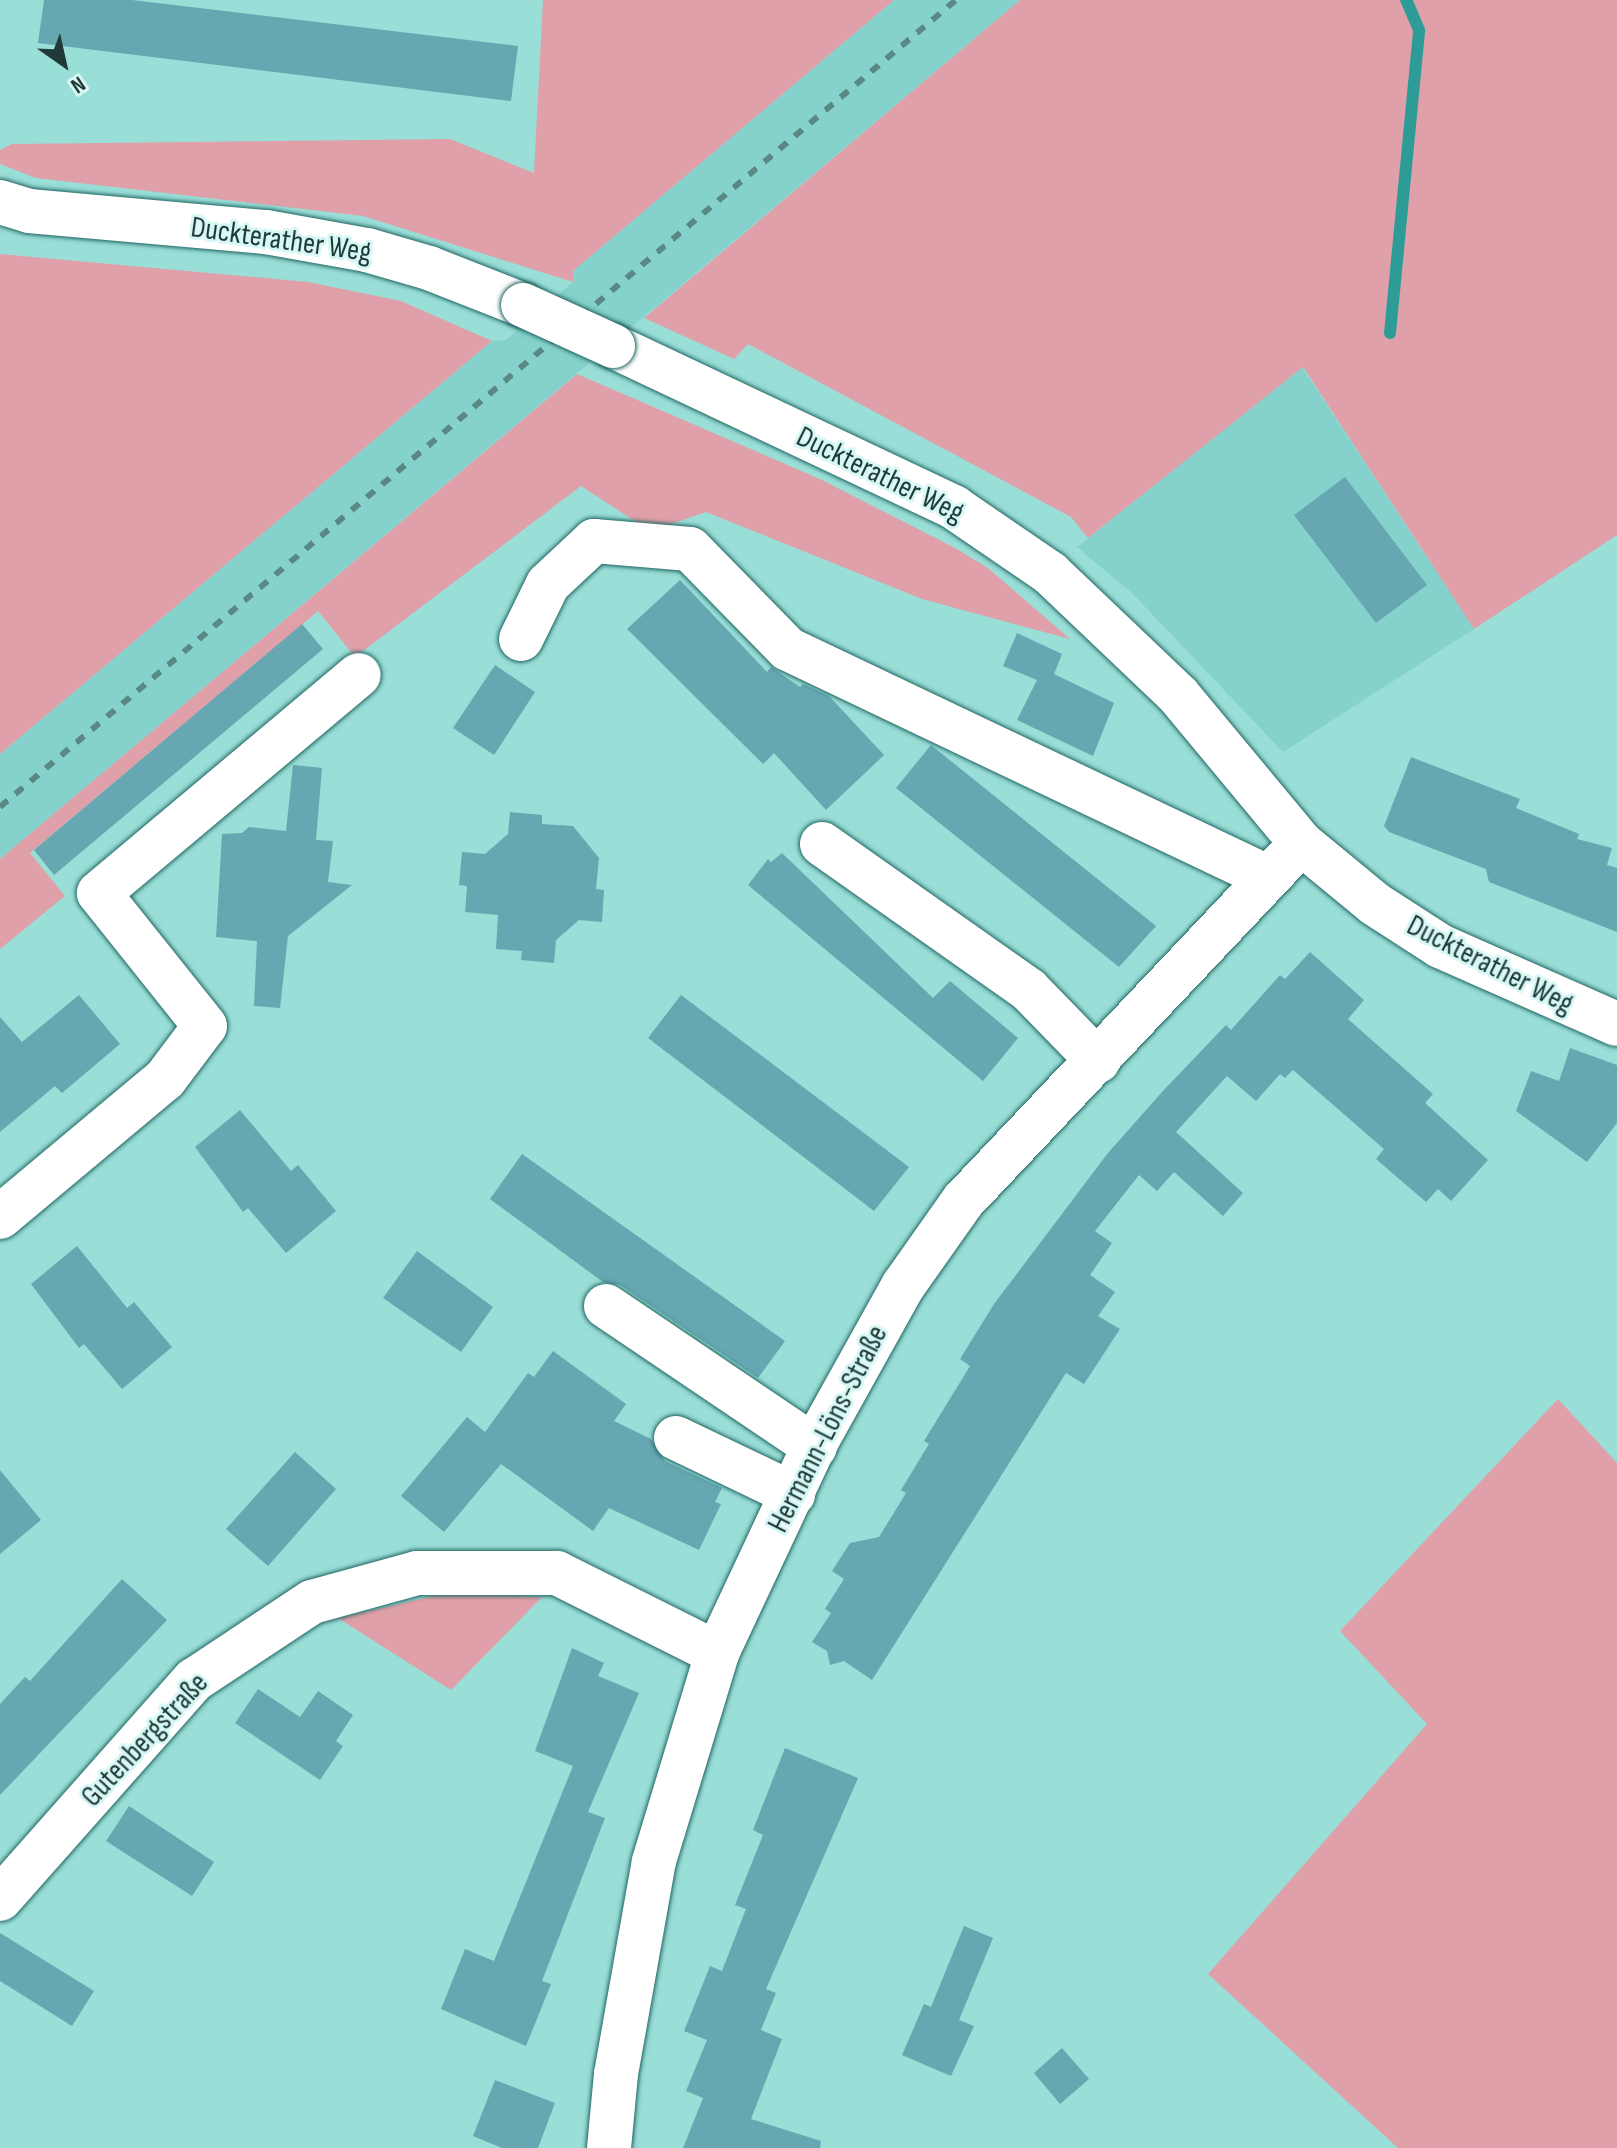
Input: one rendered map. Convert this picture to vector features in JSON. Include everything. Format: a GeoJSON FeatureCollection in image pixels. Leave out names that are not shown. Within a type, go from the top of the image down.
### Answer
{"type":"FeatureCollection","features":[{"type":"Feature","properties":{"kind":"street","name":"Duckterather Weg"},"geometry":{"type":"LineString","coordinates":[[0,202],[29,211],[266,232],[367,250],[429,268],[523,305],[613,346],[955,508],[1050,573],[1179,696],[1301,843],[1375,904],[1440,946],[1617,1024]]}},
{"type":"Feature","properties":{"kind":"street"},"geometry":{"type":"LineString","coordinates":[[521,639],[548,584],[594,541],[690,549],[788,649],[1267,877]]}},
{"type":"Feature","properties":{"kind":"street"},"geometry":{"type":"LineString","coordinates":[[0,1217],[165,1079],[205,1026],[99,893],[359,675]]}},
{"type":"Feature","properties":{"kind":"street","name":"Hermann-Löns-Straße"},"geometry":{"type":"LineString","coordinates":[[609,2148],[616,2074],[654,1861],[717,1653],[815,1447],[903,1286],[963,1201],[1301,843]]}},
{"type":"Feature","properties":{"kind":"street"},"geometry":{"type":"LineString","coordinates":[[822,844],[1029,990],[1098,1061]]}},
{"type":"Feature","properties":{"kind":"street"},"geometry":{"type":"LineString","coordinates":[[606,1306],[815,1447]]}},
{"type":"Feature","properties":{"kind":"street"},"geometry":{"type":"LineString","coordinates":[[676,1438],[793,1494]]}},
{"type":"Feature","properties":{"kind":"street","name":"Gutenbergstraße"},"geometry":{"type":"LineString","coordinates":[[0,1899],[194,1680],[312,1602],[417,1573],[557,1573],[717,1653]]}},
{"type":"Feature","properties":{"kind":"shaded area"},"geometry":{"type":"Polygon","coordinates":[[[543,0],[894,0],[573,271],[573,282],[363,216],[36,178],[0,164],[0,150],[12,144],[450,139],[534,173],[543,0]]]}},
{"type":"Feature","properties":{"kind":"shaded area"},"geometry":{"type":"Polygon","coordinates":[[[894,0],[1020,0],[0,859],[0,754],[492,341],[506,340],[573,282],[573,271],[894,0]]]}},
{"type":"Feature","properties":{"kind":"shaded area"},"geometry":{"type":"Polygon","coordinates":[[[1020,0],[1617,0],[1617,535],[1474,629],[1303,367],[1088,538],[1071,517],[748,344],[734,359],[644,318],[1020,0]]]}},
{"type":"Feature","properties":{"kind":"shaded area"},"geometry":{"type":"Polygon","coordinates":[[[0,254],[308,282],[401,301],[492,341],[0,754],[0,254]]]}},
{"type":"Feature","properties":{"kind":"shaded area"},"geometry":{"type":"Polygon","coordinates":[[[1302,367],[1474,629],[1283,752],[1132,593],[1077,547],[1302,367]]]}},
{"type":"Feature","properties":{"kind":"shaded area"},"geometry":{"type":"Polygon","coordinates":[[[577,374],[820,479],[955,548],[988,568],[1070,639],[922,599],[706,512],[650,531],[581,486],[355,657],[318,611],[30,853],[65,896],[0,949],[0,859],[577,374]]]}},
{"type":"Feature","properties":{"kind":"shaded area"},"geometry":{"type":"Polygon","coordinates":[[[1558,1399],[1617,1463],[1617,2148],[1398,2148],[1208,1974],[1427,1724],[1340,1631],[1558,1399]]]}},
{"type":"Feature","properties":{"kind":"shaded area"},"geometry":{"type":"Polygon","coordinates":[[[447,1593],[542,1597],[451,1690],[338,1618],[447,1593]]]}},
{"type":"Feature","properties":{"kind":"building"},"geometry":{"type":"Polygon","coordinates":[[[44,0],[132,0],[518,46],[511,101],[38,43],[44,0]]]}},
{"type":"Feature","properties":{"kind":"building"},"geometry":{"type":"Polygon","coordinates":[[[1345,477],[1427,585],[1376,623],[1294,515],[1345,477]]]}},
{"type":"Feature","properties":{"kind":"building"},"geometry":{"type":"Polygon","coordinates":[[[680,580],[767,672],[771,667],[800,687],[803,684],[829,696],[884,755],[826,810],[774,753],[763,764],[627,629],[680,580]]]}},
{"type":"Feature","properties":{"kind":"building"},"geometry":{"type":"Polygon","coordinates":[[[302,624],[323,649],[54,875],[34,850],[302,624]]]}},
{"type":"Feature","properties":{"kind":"building"},"geometry":{"type":"Polygon","coordinates":[[[1017,633],[1062,654],[1054,674],[1114,703],[1093,756],[1017,720],[1037,680],[1003,666],[1017,633]]]}},
{"type":"Feature","properties":{"kind":"building"},"geometry":{"type":"Polygon","coordinates":[[[495,665],[535,692],[494,755],[453,728],[495,665]]]}},
{"type":"Feature","properties":{"kind":"building"},"geometry":{"type":"Polygon","coordinates":[[[931,745],[1156,926],[1119,967],[896,788],[931,745]]]}},
{"type":"Feature","properties":{"kind":"building"},"geometry":{"type":"Polygon","coordinates":[[[1411,757],[1520,799],[1516,808],[1579,834],[1577,839],[1612,848],[1607,865],[1617,868],[1617,932],[1489,882],[1486,869],[1389,832],[1384,826],[1411,757]]]}},
{"type":"Feature","properties":{"kind":"building"},"geometry":{"type":"Polygon","coordinates":[[[293,765],[322,768],[316,840],[333,841],[328,882],[352,885],[288,936],[280,1008],[254,1006],[257,941],[216,937],[222,834],[242,833],[249,827],[286,831],[293,765]]]}},
{"type":"Feature","properties":{"kind":"building"},"geometry":{"type":"Polygon","coordinates":[[[510,812],[542,815],[542,824],[573,826],[599,858],[596,889],[604,890],[602,922],[579,920],[556,940],[554,963],[521,960],[522,951],[496,949],[498,915],[465,912],[467,886],[459,885],[462,852],[485,854],[508,834],[510,812]]]}},
{"type":"Feature","properties":{"kind":"building"},"geometry":{"type":"Polygon","coordinates":[[[782,853],[933,998],[950,981],[1018,1038],[983,1081],[748,885],[768,859],[771,862],[782,853]]]}},
{"type":"Feature","properties":{"kind":"building"},"geometry":{"type":"Polygon","coordinates":[[[1310,952],[1364,1000],[1348,1019],[1433,1094],[1425,1103],[1488,1160],[1451,1201],[1438,1189],[1426,1202],[1376,1159],[1384,1149],[1293,1070],[1285,1078],[1280,1074],[1256,1101],[1227,1076],[1176,1132],[1243,1193],[1223,1216],[1174,1172],[1157,1191],[1139,1175],[1095,1231],[1112,1243],[1090,1275],[1115,1292],[1098,1316],[1120,1329],[1084,1384],[1066,1373],[872,1680],[844,1661],[830,1665],[827,1651],[812,1642],[831,1613],[825,1609],[844,1579],[832,1571],[850,1543],[879,1537],[906,1493],[901,1490],[929,1444],[924,1441],[970,1366],[960,1359],[994,1304],[1108,1153],[1162,1092],[1226,1025],[1231,1030],[1280,975],[1285,979],[1310,952]]]}},
{"type":"Feature","properties":{"kind":"building"},"geometry":{"type":"Polygon","coordinates":[[[79,995],[120,1044],[62,1093],[55,1086],[0,1132],[0,1017],[22,1042],[79,995]]]}},
{"type":"Feature","properties":{"kind":"building"},"geometry":{"type":"Polygon","coordinates":[[[681,995],[909,1167],[874,1211],[648,1038],[681,995]]]}},
{"type":"Feature","properties":{"kind":"building"},"geometry":{"type":"Polygon","coordinates":[[[1570,1048],[1617,1065],[1617,1123],[1587,1162],[1516,1111],[1531,1071],[1559,1081],[1570,1048]]]}},
{"type":"Feature","properties":{"kind":"building"},"geometry":{"type":"Polygon","coordinates":[[[240,1110],[291,1171],[298,1165],[336,1211],[286,1253],[248,1208],[243,1212],[195,1147],[240,1110]]]}},
{"type":"Feature","properties":{"kind":"building"},"geometry":{"type":"Polygon","coordinates":[[[522,1154],[785,1341],[758,1378],[620,1285],[603,1282],[490,1199],[522,1154]]]}},
{"type":"Feature","properties":{"kind":"building"},"geometry":{"type":"Polygon","coordinates":[[[77,1246],[127,1308],[134,1302],[172,1347],[122,1389],[84,1344],[79,1348],[31,1284],[77,1246]]]}},
{"type":"Feature","properties":{"kind":"building"},"geometry":{"type":"Polygon","coordinates":[[[417,1251],[493,1307],[461,1352],[383,1298],[417,1251]]]}},
{"type":"Feature","properties":{"kind":"building"},"geometry":{"type":"Polygon","coordinates":[[[553,1351],[626,1404],[614,1421],[651,1439],[665,1461],[722,1488],[715,1502],[721,1504],[699,1550],[609,1508],[593,1531],[501,1464],[444,1532],[401,1496],[467,1417],[485,1432],[528,1373],[534,1377],[553,1351]]]}},
{"type":"Feature","properties":{"kind":"building"},"geometry":{"type":"Polygon","coordinates":[[[295,1452],[336,1489],[268,1566],[226,1529],[295,1452]]]}},
{"type":"Feature","properties":{"kind":"building"},"geometry":{"type":"Polygon","coordinates":[[[0,1470],[41,1520],[0,1554],[0,1470]]]}},
{"type":"Feature","properties":{"kind":"building"},"geometry":{"type":"Polygon","coordinates":[[[122,1579],[167,1620],[0,1795],[0,1704],[25,1677],[30,1681],[122,1579]]]}},
{"type":"Feature","properties":{"kind":"building"},"geometry":{"type":"Polygon","coordinates":[[[572,1648],[604,1663],[598,1676],[639,1693],[588,1812],[605,1818],[542,1981],[551,1984],[526,2046],[441,2009],[465,1949],[494,1961],[573,1766],[535,1751],[572,1648]]]}},
{"type":"Feature","properties":{"kind":"building"},"geometry":{"type":"Polygon","coordinates":[[[258,1689],[300,1717],[318,1691],[353,1715],[336,1741],[343,1746],[320,1780],[235,1723],[258,1689]]]}},
{"type":"Feature","properties":{"kind":"building"},"geometry":{"type":"Polygon","coordinates":[[[785,1748],[858,1778],[766,1989],[776,1993],[761,2030],[782,2039],[751,2119],[821,2141],[820,2148],[683,2148],[703,2098],[686,2091],[707,2040],[684,2031],[710,1966],[722,1971],[746,1909],[735,1905],[763,1835],[753,1830],[785,1748]]]}},
{"type":"Feature","properties":{"kind":"building"},"geometry":{"type":"Polygon","coordinates":[[[129,1806],[214,1862],[192,1896],[106,1841],[129,1806]]]}},
{"type":"Feature","properties":{"kind":"building"},"geometry":{"type":"Polygon","coordinates":[[[964,1926],[993,1938],[959,2020],[974,2026],[951,2076],[902,2055],[924,2004],[931,2007],[964,1926]]]}},
{"type":"Feature","properties":{"kind":"building"},"geometry":{"type":"Polygon","coordinates":[[[0,1933],[94,1991],[72,2026],[0,1981],[0,1933]]]}},
{"type":"Feature","properties":{"kind":"building"},"geometry":{"type":"Polygon","coordinates":[[[1062,2048],[1089,2079],[1060,2104],[1034,2073],[1062,2048]]]}},
{"type":"Feature","properties":{"kind":"building"},"geometry":{"type":"Polygon","coordinates":[[[495,2080],[555,2103],[538,2148],[502,2148],[473,2136],[495,2080]]]}},
{"type":"Feature","properties":{"kind":"waterway"},"geometry":{"type":"LineString","coordinates":[[1390,333],[1419,30],[1406,0]]}},
{"type":"Feature","properties":{"kind":"railway"},"geometry":{"type":"LineString","coordinates":[[0,807],[956,0]]}}]}
